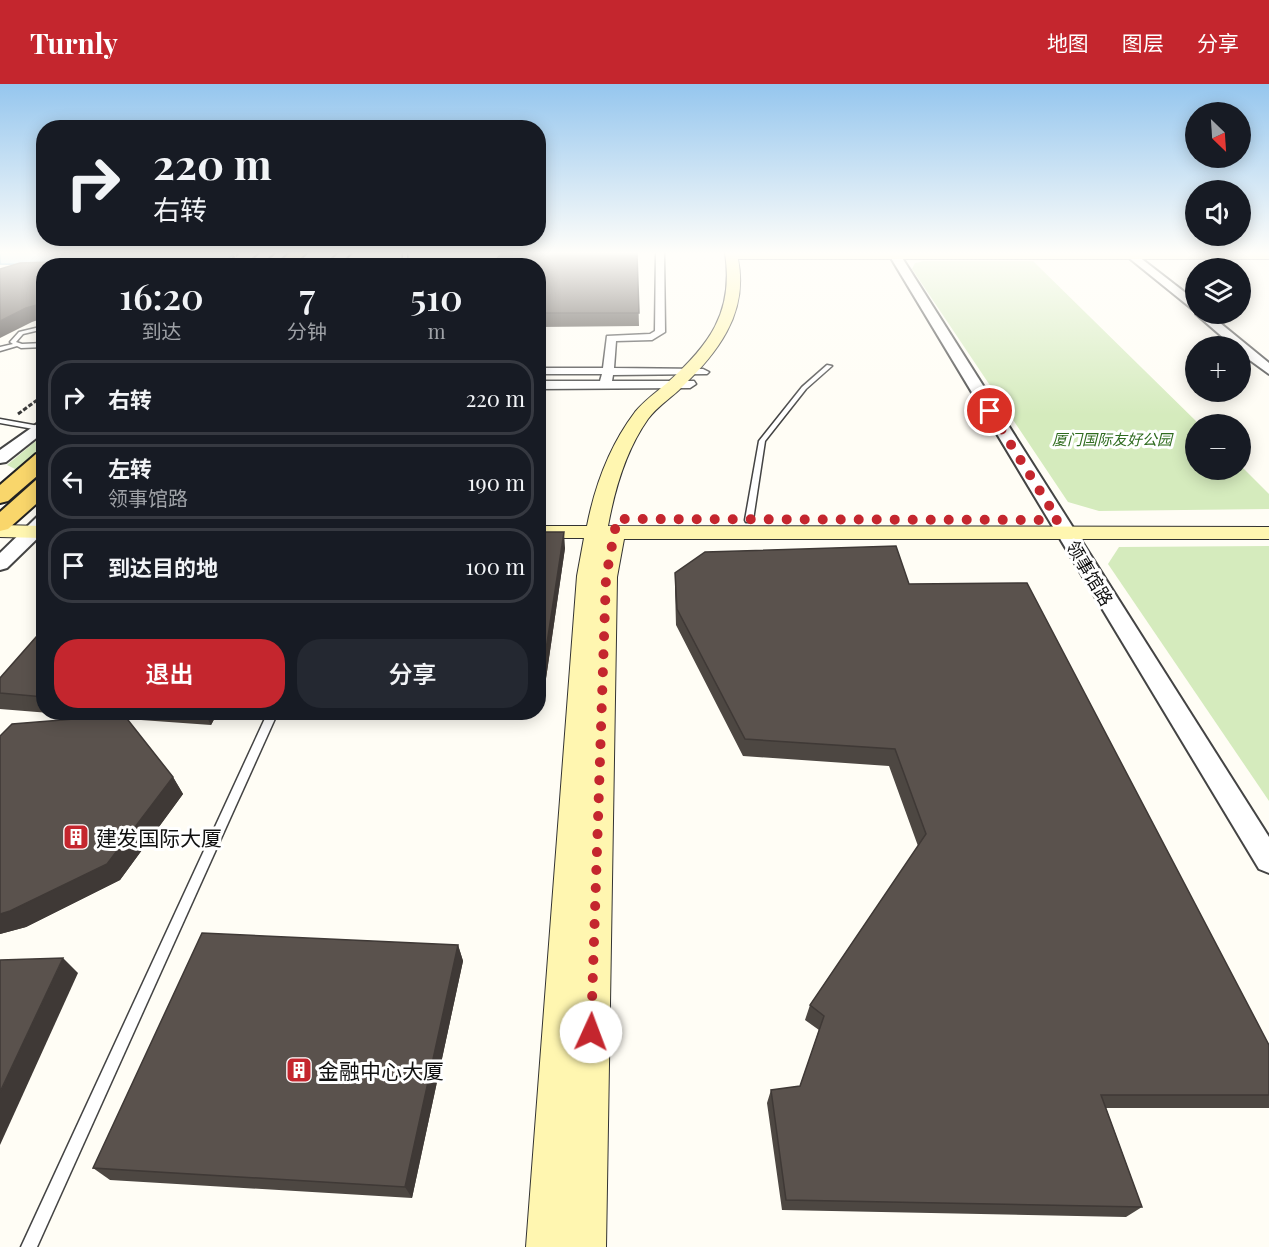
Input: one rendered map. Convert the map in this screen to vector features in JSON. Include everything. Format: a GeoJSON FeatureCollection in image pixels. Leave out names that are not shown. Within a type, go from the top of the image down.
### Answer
{"type":"FeatureCollection","features":[{"type":"Feature","properties":{"kind":"main road"},"geometry":{"type":"LineString","coordinates":[[548,1247],[588,576],[633,458],[658,414],[689,378],[731,338],[743,307]]}},
{"type":"Feature","properties":{"kind":"main road"},"geometry":{"type":"LineString","coordinates":[[0,496],[36,466]]}},
{"type":"Feature","properties":{"kind":"main road"},"geometry":{"type":"LineString","coordinates":[[1,523],[36,492]]}},
{"type":"Feature","properties":{"kind":"main road"},"geometry":{"type":"LineString","coordinates":[[546,520],[607,526],[1061,526],[1269,520]]}},
{"type":"Feature","properties":{"kind":"main road"},"geometry":{"type":"LineString","coordinates":[[546,531],[607,526],[749,520],[1269,533]]}},
{"type":"Feature","properties":{"kind":"main road"},"geometry":{"type":"LineString","coordinates":[[1,523],[36,526]]}},
{"type":"Feature","properties":{"kind":"main road"},"geometry":{"type":"LineString","coordinates":[[584,1247],[607,526]]}},
{"type":"Feature","properties":{"kind":"street"},"geometry":{"type":"LineString","coordinates":[[605,385],[611,338],[652,337],[660,332],[660,307]]}},
{"type":"Feature","properties":{"kind":"street","name":"领事馆路"},"geometry":{"type":"LineString","coordinates":[[927,307],[1269,861]]}},
{"type":"Feature","properties":{"kind":"street"},"geometry":{"type":"LineString","coordinates":[[1214,324],[1269,369]]}},
{"type":"Feature","properties":{"kind":"street"},"geometry":{"type":"LineString","coordinates":[[546,371],[608,371],[689,378]]}},
{"type":"Feature","properties":{"kind":"street"},"geometry":{"type":"LineString","coordinates":[[546,385],[605,385],[689,378]]}},
{"type":"Feature","properties":{"kind":"street"},"geometry":{"type":"LineString","coordinates":[[0,458],[36,430]]}},
{"type":"Feature","properties":{"kind":"street"},"geometry":{"type":"LineString","coordinates":[[0,564],[36,531]]}},
{"type":"Feature","properties":{"kind":"lane"},"geometry":{"type":"LineString","coordinates":[[16,345],[13,342],[16,336],[36,330]]}},
{"type":"Feature","properties":{"kind":"lane"},"geometry":{"type":"LineString","coordinates":[[0,349],[16,345],[36,345]]}},
{"type":"Feature","properties":{"kind":"lane"},"geometry":{"type":"LineString","coordinates":[[749,520],[762,441],[804,388],[829,366]]}},
{"type":"Feature","properties":{"kind":"lane"},"geometry":{"type":"LineString","coordinates":[[3,421],[36,425]]}},
{"type":"Feature","properties":{"kind":"lane"},"geometry":{"type":"LineString","coordinates":[[29,1247],[269,720]]}},
{"type":"Feature","properties":{"kind":"path"},"geometry":{"type":"LineString","coordinates":[[3,421],[36,400]]}},
{"type":"Feature","properties":{"kind":"green space","name":"厦门国际友好公园"},"geometry":{"type":"Polygon","coordinates":[[[938,307],[1080,307],[1189,414],[1185,414],[1185,480],[1251,480],[1251,476],[1269,494],[1269,509],[1099,511],[1068,502],[938,307]]]}},
{"type":"Feature","properties":{"kind":"green space"},"geometry":{"type":"Polygon","coordinates":[[[36,441],[36,460],[28,466],[15,469],[7,465],[36,441]]]}},
{"type":"Feature","properties":{"kind":"green space"},"geometry":{"type":"Polygon","coordinates":[[[1269,546],[1269,801],[1108,564],[1119,547],[1269,546]]]}},
{"type":"Feature","properties":{"kind":"building"},"geometry":{"type":"Polygon","coordinates":[[[0,307],[29,307],[26,308],[0,321],[0,307]]]}},
{"type":"Feature","properties":{"kind":"building"},"geometry":{"type":"Polygon","coordinates":[[[546,307],[639,307],[639,313],[546,313],[546,307]]]}},
{"type":"Feature","properties":{"kind":"building"},"geometry":{"type":"Polygon","coordinates":[[[546,532],[564,532],[546,649],[546,532]]]}},
{"type":"Feature","properties":{"kind":"building"},"geometry":{"type":"Polygon","coordinates":[[[896,546],[909,584],[1027,583],[1269,1045],[1269,1095],[1101,1095],[1142,1207],[786,1200],[771,1090],[800,1086],[824,1016],[810,1005],[926,834],[895,749],[745,739],[677,609],[675,573],[705,552],[896,546]]]}},
{"type":"Feature","properties":{"kind":"building"},"geometry":{"type":"Polygon","coordinates":[[[36,637],[36,696],[0,693],[0,678],[36,637]]]}},
{"type":"Feature","properties":{"kind":"building","name":"建发国际大厦"},"geometry":{"type":"Polygon","coordinates":[[[62,720],[128,720],[173,777],[107,864],[0,914],[0,736],[12,724],[62,720]]]}},
{"type":"Feature","properties":{"kind":"building","name":"金融中心大厦"},"geometry":{"type":"Polygon","coordinates":[[[202,933],[458,945],[405,1187],[93,1168],[202,933]]]}},
{"type":"Feature","properties":{"kind":"building"},"geometry":{"type":"Polygon","coordinates":[[[63,958],[0,1092],[0,960],[63,958]]]}},
{"type":"Feature","properties":{"kind":"place","name":"建发国际大厦"},"geometry":{"type":"Point","coordinates":[76,837]}},
{"type":"Feature","properties":{"kind":"place","name":"金融中心大厦"},"geometry":{"type":"Point","coordinates":[299,1070]}},
{"type":"Feature","properties":{"kind":"route"},"geometry":{"type":"LineString","coordinates":[[591,1032],[606,577],[617,519],[1058,520],[990,411]]}}]}
